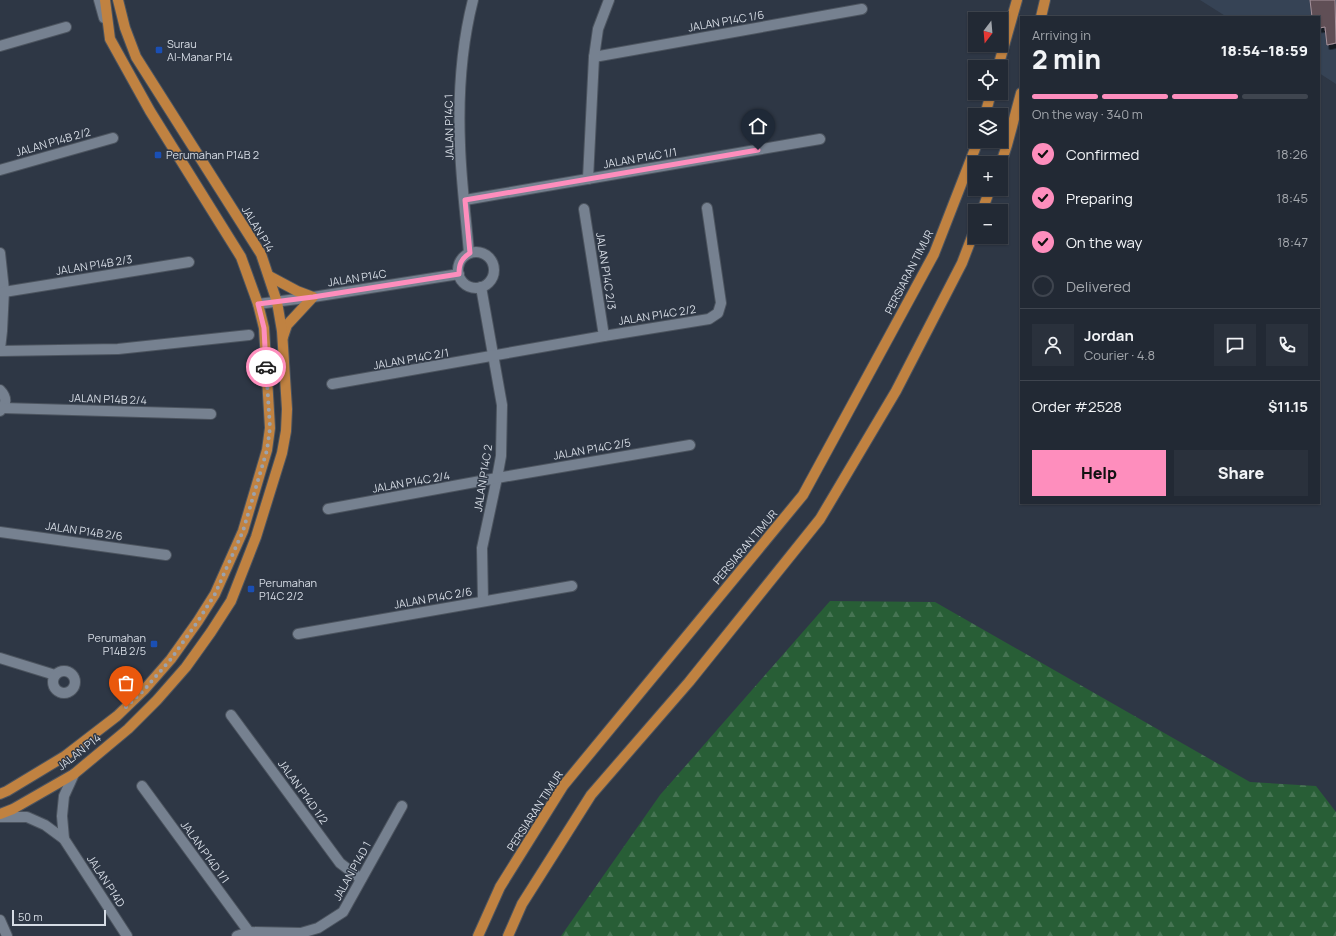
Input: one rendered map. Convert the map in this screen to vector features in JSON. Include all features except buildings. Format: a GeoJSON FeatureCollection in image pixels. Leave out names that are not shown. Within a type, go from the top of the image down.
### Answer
{"type":"FeatureCollection","features":[{"type":"Feature","properties":{"kind":"main road","name":"JALAN P14"},"geometry":{"type":"LineString","coordinates":[[0,794],[65,756],[122,710],[144,690],[171,659],[215,594],[243,531],[267,450],[270,428],[264,328],[258,304],[241,257],[150,111],[110,39],[105,0]]}},
{"type":"Feature","properties":{"kind":"main road","name":"JALAN P14"},"geometry":{"type":"LineString","coordinates":[[0,815],[74,774],[128,729],[157,700],[186,667],[231,601],[256,537],[282,453],[286,431],[287,409],[282,331],[277,302],[261,254],[136,56],[125,28],[118,0]]}},
{"type":"Feature","properties":{"kind":"main road"},"geometry":{"type":"LineString","coordinates":[[1000,60],[1017,0]]}},
{"type":"Feature","properties":{"kind":"main road"},"geometry":{"type":"LineString","coordinates":[[1041,16],[1045,0]]}},
{"type":"Feature","properties":{"kind":"main road"},"geometry":{"type":"LineString","coordinates":[[1003,156],[1008,145],[1020,97]]}},
{"type":"Feature","properties":{"kind":"main road","name":"PERSIARAN TIMUR"},"geometry":{"type":"LineString","coordinates":[[478,936],[500,887],[563,786],[803,495],[934,254],[975,148]]}},
{"type":"Feature","properties":{"kind":"main road"},"geometry":{"type":"LineString","coordinates":[[508,936],[522,904],[592,794],[688,682],[820,519],[896,391],[962,263],[969,244]]}},
{"type":"Feature","properties":{"kind":"main road"},"geometry":{"type":"LineString","coordinates":[[269,276],[313,297],[288,324],[282,343]]}},
{"type":"Feature","properties":{"kind":"street"},"geometry":{"type":"LineString","coordinates":[[99,0],[110,39]]}},
{"type":"Feature","properties":{"kind":"street","name":"JALAN P14C 1"},"geometry":{"type":"LineString","coordinates":[[470,253],[460,145],[460,80],[470,13],[474,0]]}},
{"type":"Feature","properties":{"kind":"street"},"geometry":{"type":"LineString","coordinates":[[588,179],[594,57],[598,28],[609,0]]}},
{"type":"Feature","properties":{"kind":"street","name":"JALAN P14C 1/6"},"geometry":{"type":"LineString","coordinates":[[594,57],[862,9]]}},
{"type":"Feature","properties":{"kind":"street"},"geometry":{"type":"LineString","coordinates":[[0,46],[66,27]]}},
{"type":"Feature","properties":{"kind":"street","name":"JALAN P14B 2/2"},"geometry":{"type":"LineString","coordinates":[[0,170],[114,138]]}},
{"type":"Feature","properties":{"kind":"street","name":"JALAN P14C 1/1"},"geometry":{"type":"LineString","coordinates":[[465,200],[820,139]]}},
{"type":"Feature","properties":{"kind":"street","name":"JALAN P14C 2/2"},"geometry":{"type":"LineString","coordinates":[[493,357],[604,336],[709,319],[718,313],[721,303],[707,208]]}},
{"type":"Feature","properties":{"kind":"street","name":"JALAN P14C 2/3"},"geometry":{"type":"LineString","coordinates":[[584,209],[604,336]]}},
{"type":"Feature","properties":{"kind":"street"},"geometry":{"type":"LineString","coordinates":[[470,253],[481,253],[491,259],[494,264],[494,276],[487,285],[481,287],[470,287],[461,279],[459,274],[460,262],[470,253]]}},
{"type":"Feature","properties":{"kind":"street"},"geometry":{"type":"LineString","coordinates":[[0,254],[4,292],[0,350],[118,349],[249,335]]}},
{"type":"Feature","properties":{"kind":"street","name":"JALAN P14B 2/3"},"geometry":{"type":"LineString","coordinates":[[4,292],[189,262]]}},
{"type":"Feature","properties":{"kind":"street","name":"JALAN P14C"},"geometry":{"type":"LineString","coordinates":[[258,304],[459,274]]}},
{"type":"Feature","properties":{"kind":"street","name":"JALAN P14C 2"},"geometry":{"type":"LineString","coordinates":[[481,287],[502,405],[501,456],[482,548],[483,601]]}},
{"type":"Feature","properties":{"kind":"street","name":"JALAN P14C 2/1"},"geometry":{"type":"LineString","coordinates":[[332,384],[493,357]]}},
{"type":"Feature","properties":{"kind":"street"},"geometry":{"type":"LineString","coordinates":[[0,390],[6,399],[2,410]]}},
{"type":"Feature","properties":{"kind":"street","name":"JALAN P14B 2/4"},"geometry":{"type":"LineString","coordinates":[[2,410],[212,414]]}},
{"type":"Feature","properties":{"kind":"street","name":"JALAN P14C 2/5"},"geometry":{"type":"LineString","coordinates":[[497,478],[690,445]]}},
{"type":"Feature","properties":{"kind":"street","name":"JALAN P14C 2/4"},"geometry":{"type":"LineString","coordinates":[[328,509],[497,478]]}},
{"type":"Feature","properties":{"kind":"street","name":"JALAN P14B 2/6"},"geometry":{"type":"LineString","coordinates":[[0,532],[166,555]]}},
{"type":"Feature","properties":{"kind":"street","name":"JALAN P14C 2/6"},"geometry":{"type":"LineString","coordinates":[[298,634],[572,586]]}},
{"type":"Feature","properties":{"kind":"street"},"geometry":{"type":"LineString","coordinates":[[0,658],[55,675]]}},
{"type":"Feature","properties":{"kind":"street","name":"JALAN P14D 1/2"},"geometry":{"type":"LineString","coordinates":[[232,714],[340,863],[361,879]]}},
{"type":"Feature","properties":{"kind":"street","name":"JALAN P14D"},"geometry":{"type":"LineString","coordinates":[[64,838],[62,816],[64,796],[74,774]]}},
{"type":"Feature","properties":{"kind":"street","name":"JALAN P14D 1/1"},"geometry":{"type":"LineString","coordinates":[[142,786],[250,932]]}},
{"type":"Feature","properties":{"kind":"street","name":"JALAN P14D 1"},"geometry":{"type":"LineString","coordinates":[[237,936],[250,932],[320,932],[343,912],[402,806]]}},
{"type":"Feature","properties":{"kind":"street","name":"JALAN P14D"},"geometry":{"type":"LineString","coordinates":[[0,815],[27,817],[45,825],[64,838],[127,936]]}},
{"type":"Feature","properties":{"kind":"street"},"geometry":{"type":"LineString","coordinates":[[0,920],[7,936]]}},
{"type":"Feature","properties":{"kind":"shaded area"},"geometry":{"type":"Polygon","coordinates":[[[1200,0],[1336,0],[1336,84],[1320,74],[1320,16],[1225,16],[1200,0]]]}},
{"type":"Feature","properties":{"kind":"green space"},"geometry":{"type":"Polygon","coordinates":[[[830,601],[935,602],[1250,782],[1316,786],[1336,812],[1336,936],[561,936],[660,795],[830,601]]]}},
{"type":"Feature","properties":{"kind":"way so far"},"geometry":{"type":"LineString","coordinates":[[126,707],[144,690],[171,659],[198,621],[215,594],[243,531],[267,450],[270,428],[266,367]]}},
{"type":"Feature","properties":{"kind":"place","name":"Surau Al-Manar P14"},"geometry":{"type":"Point","coordinates":[159,50]}},
{"type":"Feature","properties":{"kind":"place","name":"Perumahan P14B 2"},"geometry":{"type":"Point","coordinates":[158,155]}},
{"type":"Feature","properties":{"kind":"place","name":"Perumahan P14C 2/2"},"geometry":{"type":"Point","coordinates":[251,589]}},
{"type":"Feature","properties":{"kind":"place","name":"Perumahan P14B 2/5"},"geometry":{"type":"Point","coordinates":[154,644]}},
{"type":"Feature","properties":{"kind":"route"},"geometry":{"type":"LineString","coordinates":[[266,367],[264,328],[258,304],[459,274],[460,262],[470,253],[465,200],[758,150]]}}]}
